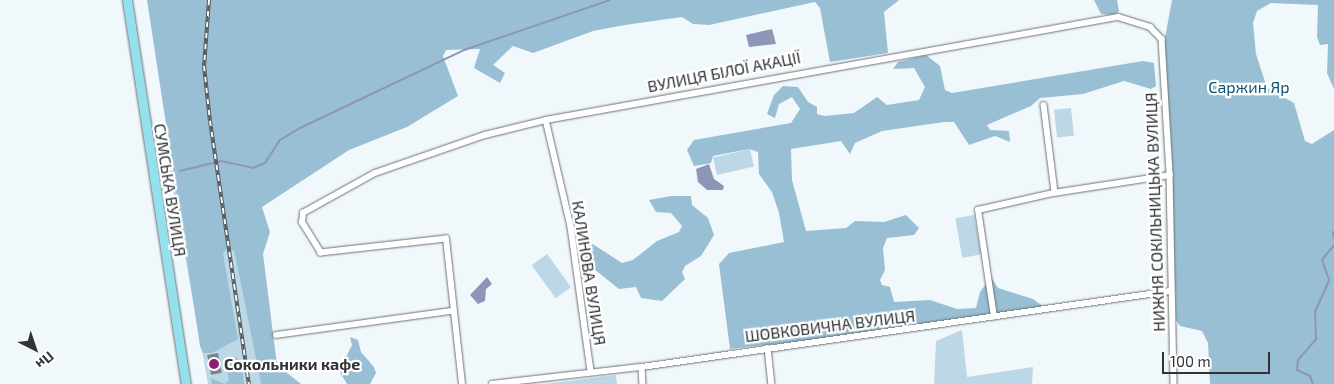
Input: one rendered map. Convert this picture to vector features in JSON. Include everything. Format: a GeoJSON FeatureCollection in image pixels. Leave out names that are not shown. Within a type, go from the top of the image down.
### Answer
{"type":"FeatureCollection","features":[{"type":"Feature","properties":{"kind":"main road","name":"СУМСЬКА ВУЛИЦЯ"},"geometry":{"type":"LineString","coordinates":[[126,0],[186,384]]}},
{"type":"Feature","properties":{"kind":"street","name":"ВУЛИЦЯ БІЛОЇ АКАЦІЇ"},"geometry":{"type":"LineString","coordinates":[[452,311],[447,242],[441,237],[321,253],[314,247],[301,215],[375,173],[485,135],[546,120],[1099,18],[1135,19],[1162,39]]}},
{"type":"Feature","properties":{"kind":"street","name":"НИЖНЯ СОКІЛЬНИЦЬКА ВУЛИЦЯ"},"geometry":{"type":"LineString","coordinates":[[1162,39],[1170,175],[1174,384]]}},
{"type":"Feature","properties":{"kind":"street"},"geometry":{"type":"LineString","coordinates":[[1044,105],[1055,192]]}},
{"type":"Feature","properties":{"kind":"street","name":"КАЛИНОВА ВУЛИЦЯ"},"geometry":{"type":"LineString","coordinates":[[546,120],[571,227],[591,372]]}},
{"type":"Feature","properties":{"kind":"street"},"geometry":{"type":"LineString","coordinates":[[994,317],[978,210],[1055,192],[1170,175]]}},
{"type":"Feature","properties":{"kind":"street","name":"ШОВКОВИЧНА ВУЛИЦЯ"},"geometry":{"type":"LineString","coordinates":[[492,384],[642,367],[1171,291]]}},
{"type":"Feature","properties":{"kind":"street"},"geometry":{"type":"LineString","coordinates":[[276,335],[452,311],[462,384]]}},
{"type":"Feature","properties":{"kind":"street"},"geometry":{"type":"LineString","coordinates":[[768,348],[772,384]]}},
{"type":"Feature","properties":{"kind":"street"},"geometry":{"type":"LineString","coordinates":[[642,367],[643,384]]}},
{"type":"Feature","properties":{"kind":"shaded area"},"geometry":{"type":"Polygon","coordinates":[[[772,29],[776,44],[749,47],[746,35],[772,29]]]}},
{"type":"Feature","properties":{"kind":"shaded area"},"geometry":{"type":"Polygon","coordinates":[[[1071,108],[1074,136],[1057,138],[1054,110],[1071,108]]]}},
{"type":"Feature","properties":{"kind":"shaded area"},"geometry":{"type":"Polygon","coordinates":[[[750,149],[754,167],[717,175],[713,158],[750,149]]]}},
{"type":"Feature","properties":{"kind":"shaded area"},"geometry":{"type":"Polygon","coordinates":[[[709,164],[714,179],[724,186],[723,190],[707,190],[698,182],[696,169],[709,164]]]}},
{"type":"Feature","properties":{"kind":"shaded area"},"geometry":{"type":"Polygon","coordinates":[[[169,167],[222,253],[226,249],[234,251],[261,384],[208,384],[169,167]]]}},
{"type":"Feature","properties":{"kind":"shaded area"},"geometry":{"type":"Polygon","coordinates":[[[974,215],[981,254],[962,258],[955,218],[974,215]]]}},
{"type":"Feature","properties":{"kind":"shaded area"},"geometry":{"type":"Polygon","coordinates":[[[547,254],[571,287],[556,298],[532,265],[547,254]]]}},
{"type":"Feature","properties":{"kind":"shaded area"},"geometry":{"type":"Polygon","coordinates":[[[487,277],[492,284],[486,289],[485,301],[478,304],[470,295],[487,277]]]}},
{"type":"Feature","properties":{"kind":"shaded area"},"geometry":{"type":"Polygon","coordinates":[[[962,330],[967,377],[1033,367],[1032,384],[934,384],[936,341],[962,330]]]}},
{"type":"Feature","properties":{"kind":"shaded area"},"geometry":{"type":"Polygon","coordinates":[[[616,375],[617,384],[545,384],[616,375]]]}},
{"type":"Feature","properties":{"kind":"green space"},"geometry":{"type":"Polygon","coordinates":[[[147,0],[899,0],[884,12],[888,53],[830,62],[820,8],[815,2],[709,25],[693,24],[682,17],[625,25],[593,31],[533,53],[513,46],[493,65],[505,73],[500,83],[474,68],[480,49],[446,50],[443,56],[458,96],[407,127],[349,150],[262,207],[270,232],[263,254],[277,365],[301,384],[261,384],[234,251],[226,249],[223,254],[238,339],[212,353],[203,353],[200,346],[147,0]]]}},
{"type":"Feature","properties":{"kind":"green space"},"geometry":{"type":"Polygon","coordinates":[[[1094,0],[1117,0],[1119,11],[1115,15],[1101,14],[1094,0]]]}},
{"type":"Feature","properties":{"kind":"green space","name":"Саржин Яр"},"geometry":{"type":"Polygon","coordinates":[[[1172,0],[1334,0],[1334,89],[1327,73],[1328,44],[1320,45],[1317,37],[1318,5],[1271,3],[1257,11],[1253,23],[1256,54],[1267,88],[1294,103],[1305,141],[1312,144],[1334,130],[1334,384],[1210,384],[1208,343],[1202,331],[1180,326],[1176,320],[1172,159],[1164,43],[1172,0]]]}},
{"type":"Feature","properties":{"kind":"green space"},"geometry":{"type":"Polygon","coordinates":[[[926,55],[940,66],[945,90],[952,93],[1143,61],[1154,63],[1156,86],[1151,89],[1124,81],[1083,94],[1040,98],[1031,106],[987,125],[990,130],[1009,131],[1010,142],[995,136],[969,145],[954,122],[944,122],[882,131],[855,143],[850,154],[841,141],[791,149],[792,180],[806,231],[846,228],[855,221],[884,222],[906,215],[919,228],[914,235],[887,238],[883,248],[885,270],[880,280],[882,285],[890,287],[894,302],[930,300],[957,309],[976,308],[980,292],[991,277],[998,288],[1033,299],[1044,307],[869,334],[730,349],[719,264],[729,253],[784,242],[779,213],[772,192],[759,174],[758,152],[749,149],[713,156],[711,163],[694,166],[687,150],[694,140],[791,123],[800,109],[792,97],[779,104],[775,118],[767,114],[774,95],[783,86],[798,87],[808,102],[817,107],[817,114],[825,116],[854,113],[877,97],[887,105],[919,100],[925,87],[914,68],[893,69],[898,62],[926,55]]]}},
{"type":"Feature","properties":{"kind":"green space"},"geometry":{"type":"Polygon","coordinates":[[[671,196],[691,196],[692,205],[708,218],[714,235],[701,256],[685,266],[682,272],[685,279],[662,301],[641,298],[636,287],[619,289],[584,261],[588,241],[622,263],[633,260],[657,241],[679,232],[682,226],[671,213],[656,212],[649,200],[671,196]]]}},
{"type":"Feature","properties":{"kind":"green space"},"geometry":{"type":"Polygon","coordinates":[[[350,337],[358,340],[361,352],[374,367],[376,373],[370,384],[347,384],[339,371],[352,345],[350,337]]]}},
{"type":"Feature","properties":{"kind":"green space"},"geometry":{"type":"Polygon","coordinates":[[[234,356],[241,361],[244,384],[225,384],[229,380],[225,361],[234,356]]]}},
{"type":"Feature","properties":{"kind":"green space"},"geometry":{"type":"Polygon","coordinates":[[[211,378],[225,384],[212,384],[211,378]]]}},
{"type":"Feature","properties":{"kind":"building","name":"Сокольники кафе"},"geometry":{"type":"Polygon","coordinates":[[[218,353],[222,373],[211,375],[207,355],[218,353]]]}},
{"type":"Feature","properties":{"kind":"waterway"},"geometry":{"type":"LineString","coordinates":[[180,171],[221,161],[253,168],[265,163],[280,140],[300,128],[464,50],[610,0]]}},
{"type":"Feature","properties":{"kind":"waterway"},"geometry":{"type":"LineString","coordinates":[[1333,232],[1334,238]]}},
{"type":"Feature","properties":{"kind":"waterway"},"geometry":{"type":"LineString","coordinates":[[1313,384],[1310,376],[1297,370],[1298,360],[1316,339],[1315,312],[1329,280],[1322,260],[1334,245]]}},
{"type":"Feature","properties":{"kind":"railway"},"geometry":{"type":"LineString","coordinates":[[209,0],[204,66],[210,121],[249,384]]}},
{"type":"Feature","properties":{"kind":"place","name":"Сокольники кафе"},"geometry":{"type":"Point","coordinates":[214,364]}}]}
